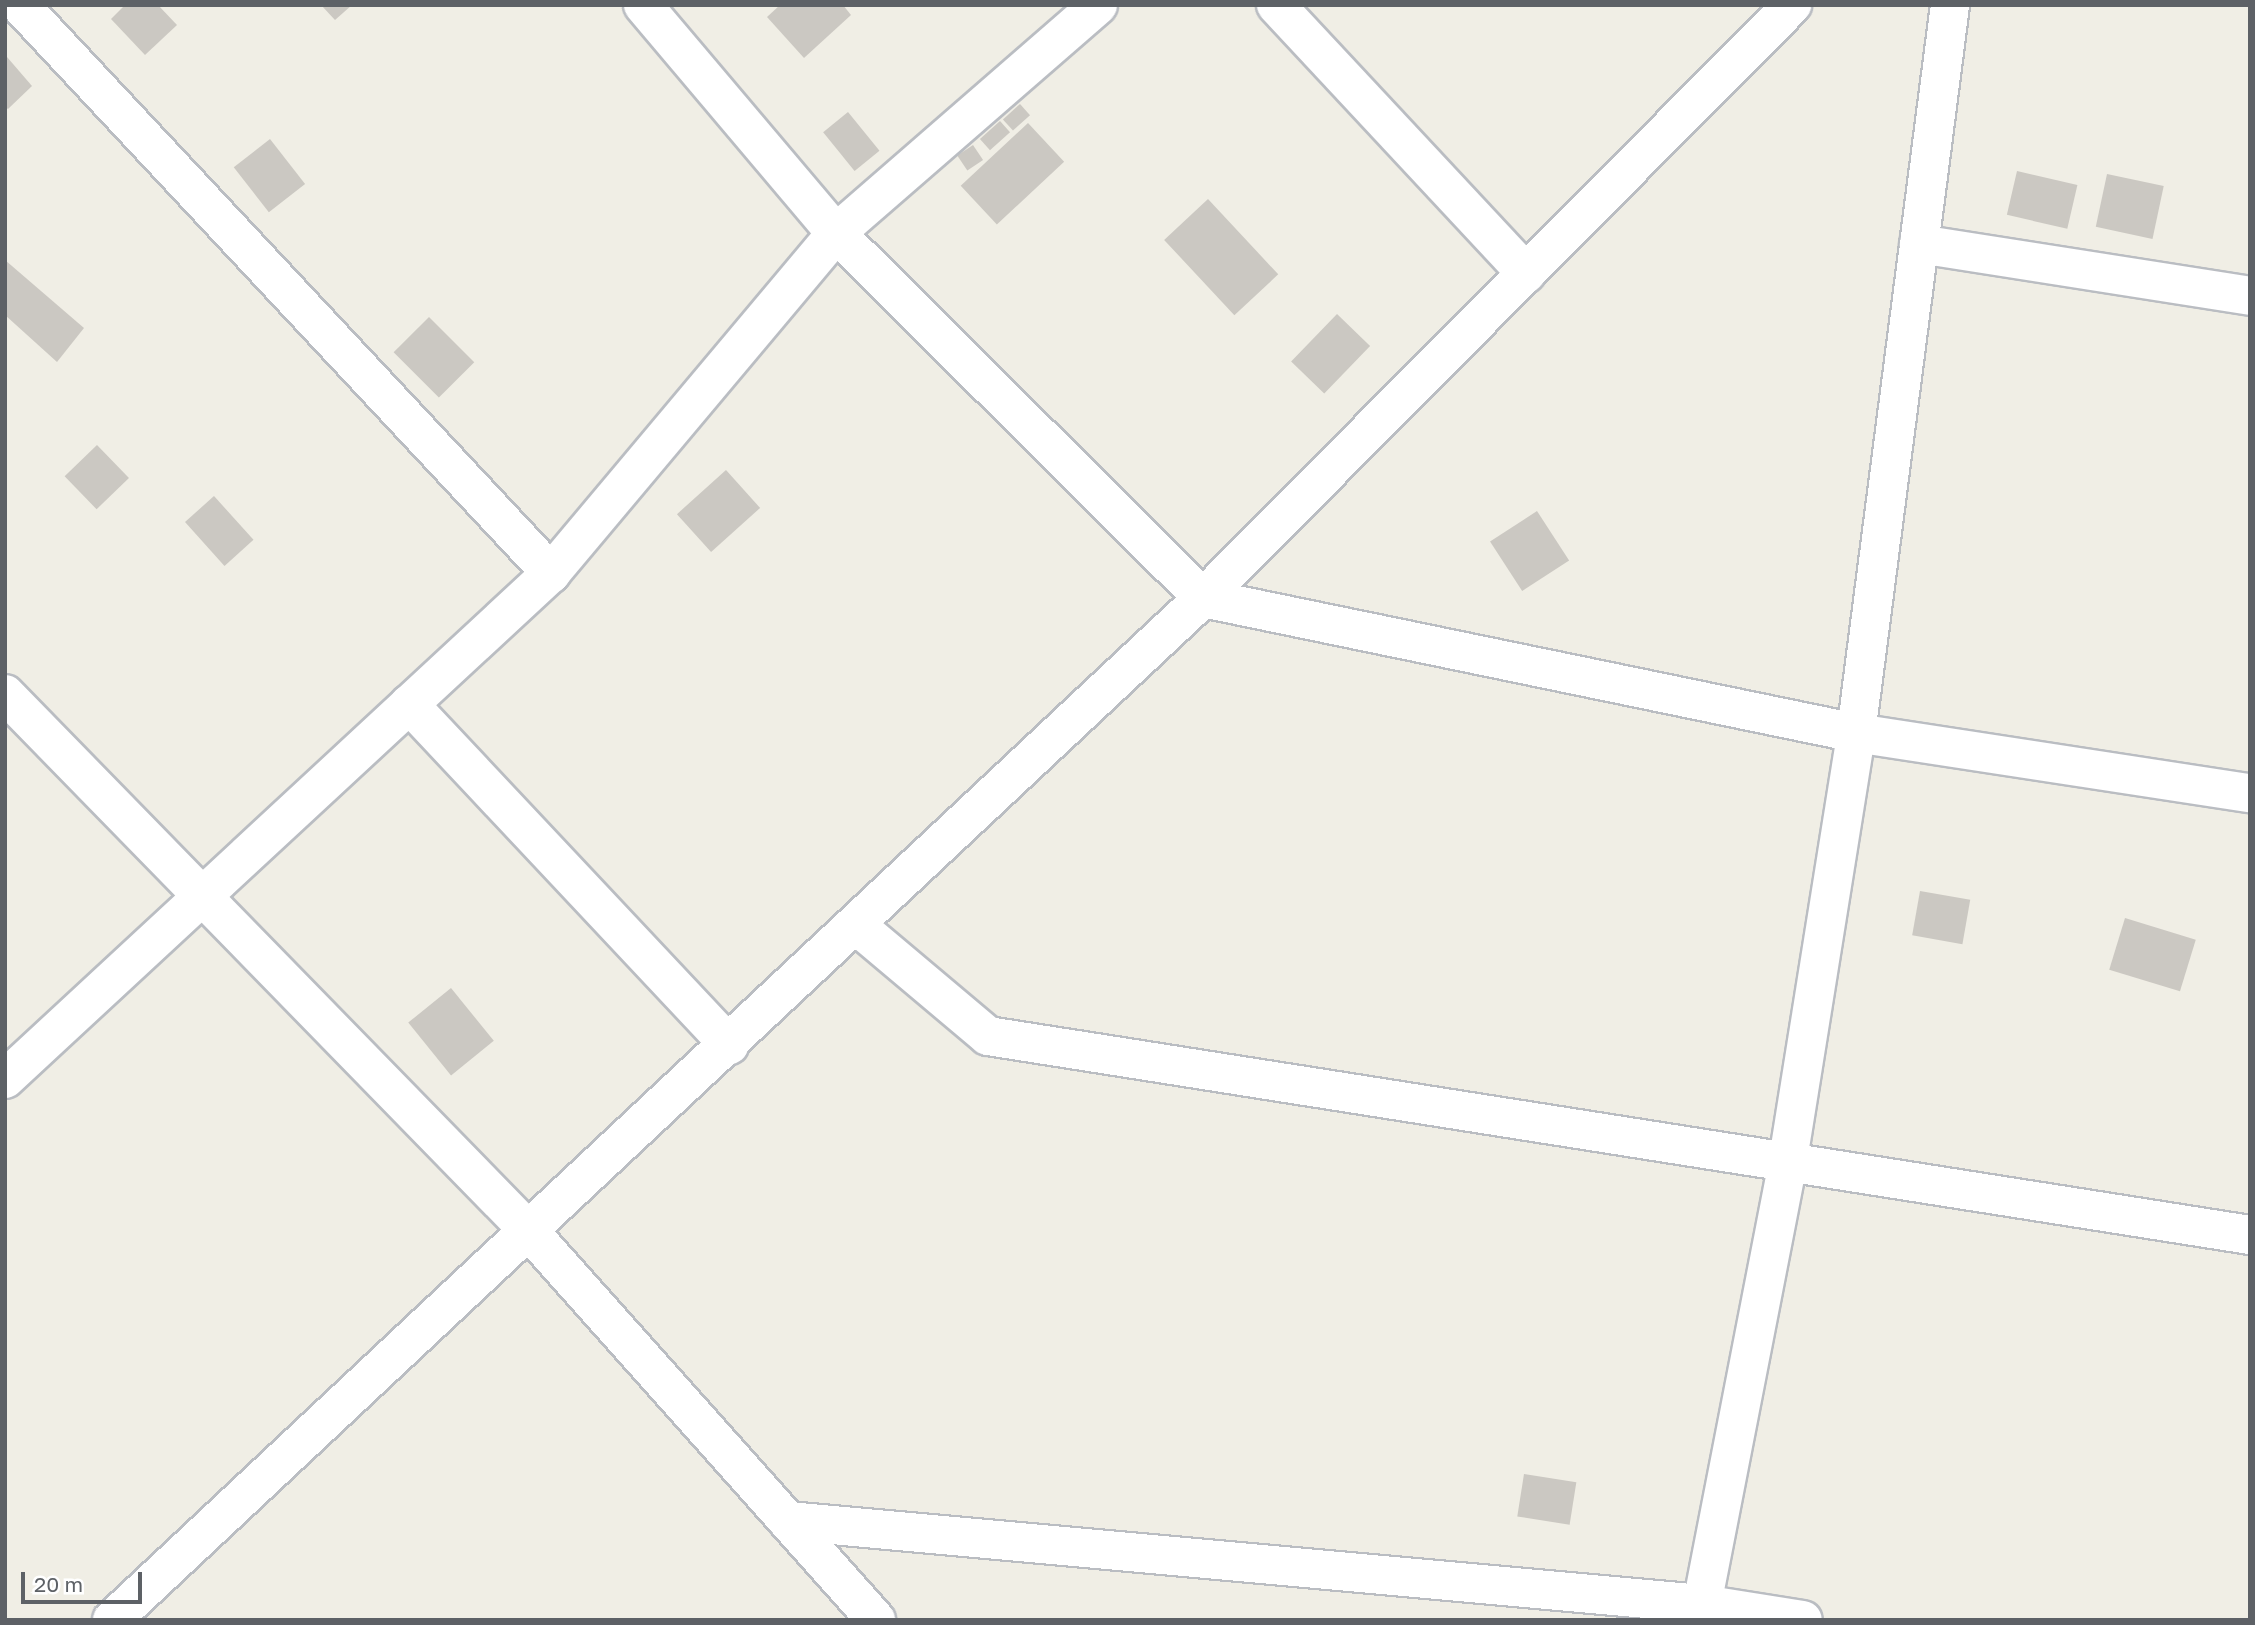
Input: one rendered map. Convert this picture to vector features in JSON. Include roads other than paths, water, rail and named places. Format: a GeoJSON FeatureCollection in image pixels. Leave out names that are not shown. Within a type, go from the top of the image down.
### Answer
{"type":"FeatureCollection","features":[{"type":"Feature","properties":{"kind":"street"},"geometry":{"type":"LineString","coordinates":[[20,5],[551,573]]}},
{"type":"Feature","properties":{"kind":"street"},"geometry":{"type":"LineString","coordinates":[[642,5],[836,233],[1203,598],[1856,733],[2250,793]]}},
{"type":"Feature","properties":{"kind":"street"},"geometry":{"type":"LineString","coordinates":[[5,1079],[551,573],[836,233],[1098,5]]}},
{"type":"Feature","properties":{"kind":"street"},"geometry":{"type":"LineString","coordinates":[[1276,5],[1526,273]]}},
{"type":"Feature","properties":{"kind":"street"},"geometry":{"type":"LineString","coordinates":[[112,1620],[530,1232],[1203,598],[1792,5]]}},
{"type":"Feature","properties":{"kind":"street"},"geometry":{"type":"LineString","coordinates":[[1700,1612],[1787,1166],[1856,733],[1950,5]]}},
{"type":"Feature","properties":{"kind":"street"},"geometry":{"type":"LineString","coordinates":[[1919,244],[2250,296]]}},
{"type":"Feature","properties":{"kind":"street"},"geometry":{"type":"LineString","coordinates":[[5,694],[530,1232],[876,1620]]}},
{"type":"Feature","properties":{"kind":"street"},"geometry":{"type":"LineString","coordinates":[[409,704],[729,1045]]}},
{"type":"Feature","properties":{"kind":"street"},"geometry":{"type":"LineString","coordinates":[[856,925],[988,1036],[1787,1166],[2250,1236]]}},
{"type":"Feature","properties":{"kind":"street"},"geometry":{"type":"LineString","coordinates":[[788,1521],[1803,1620]]}}]}
